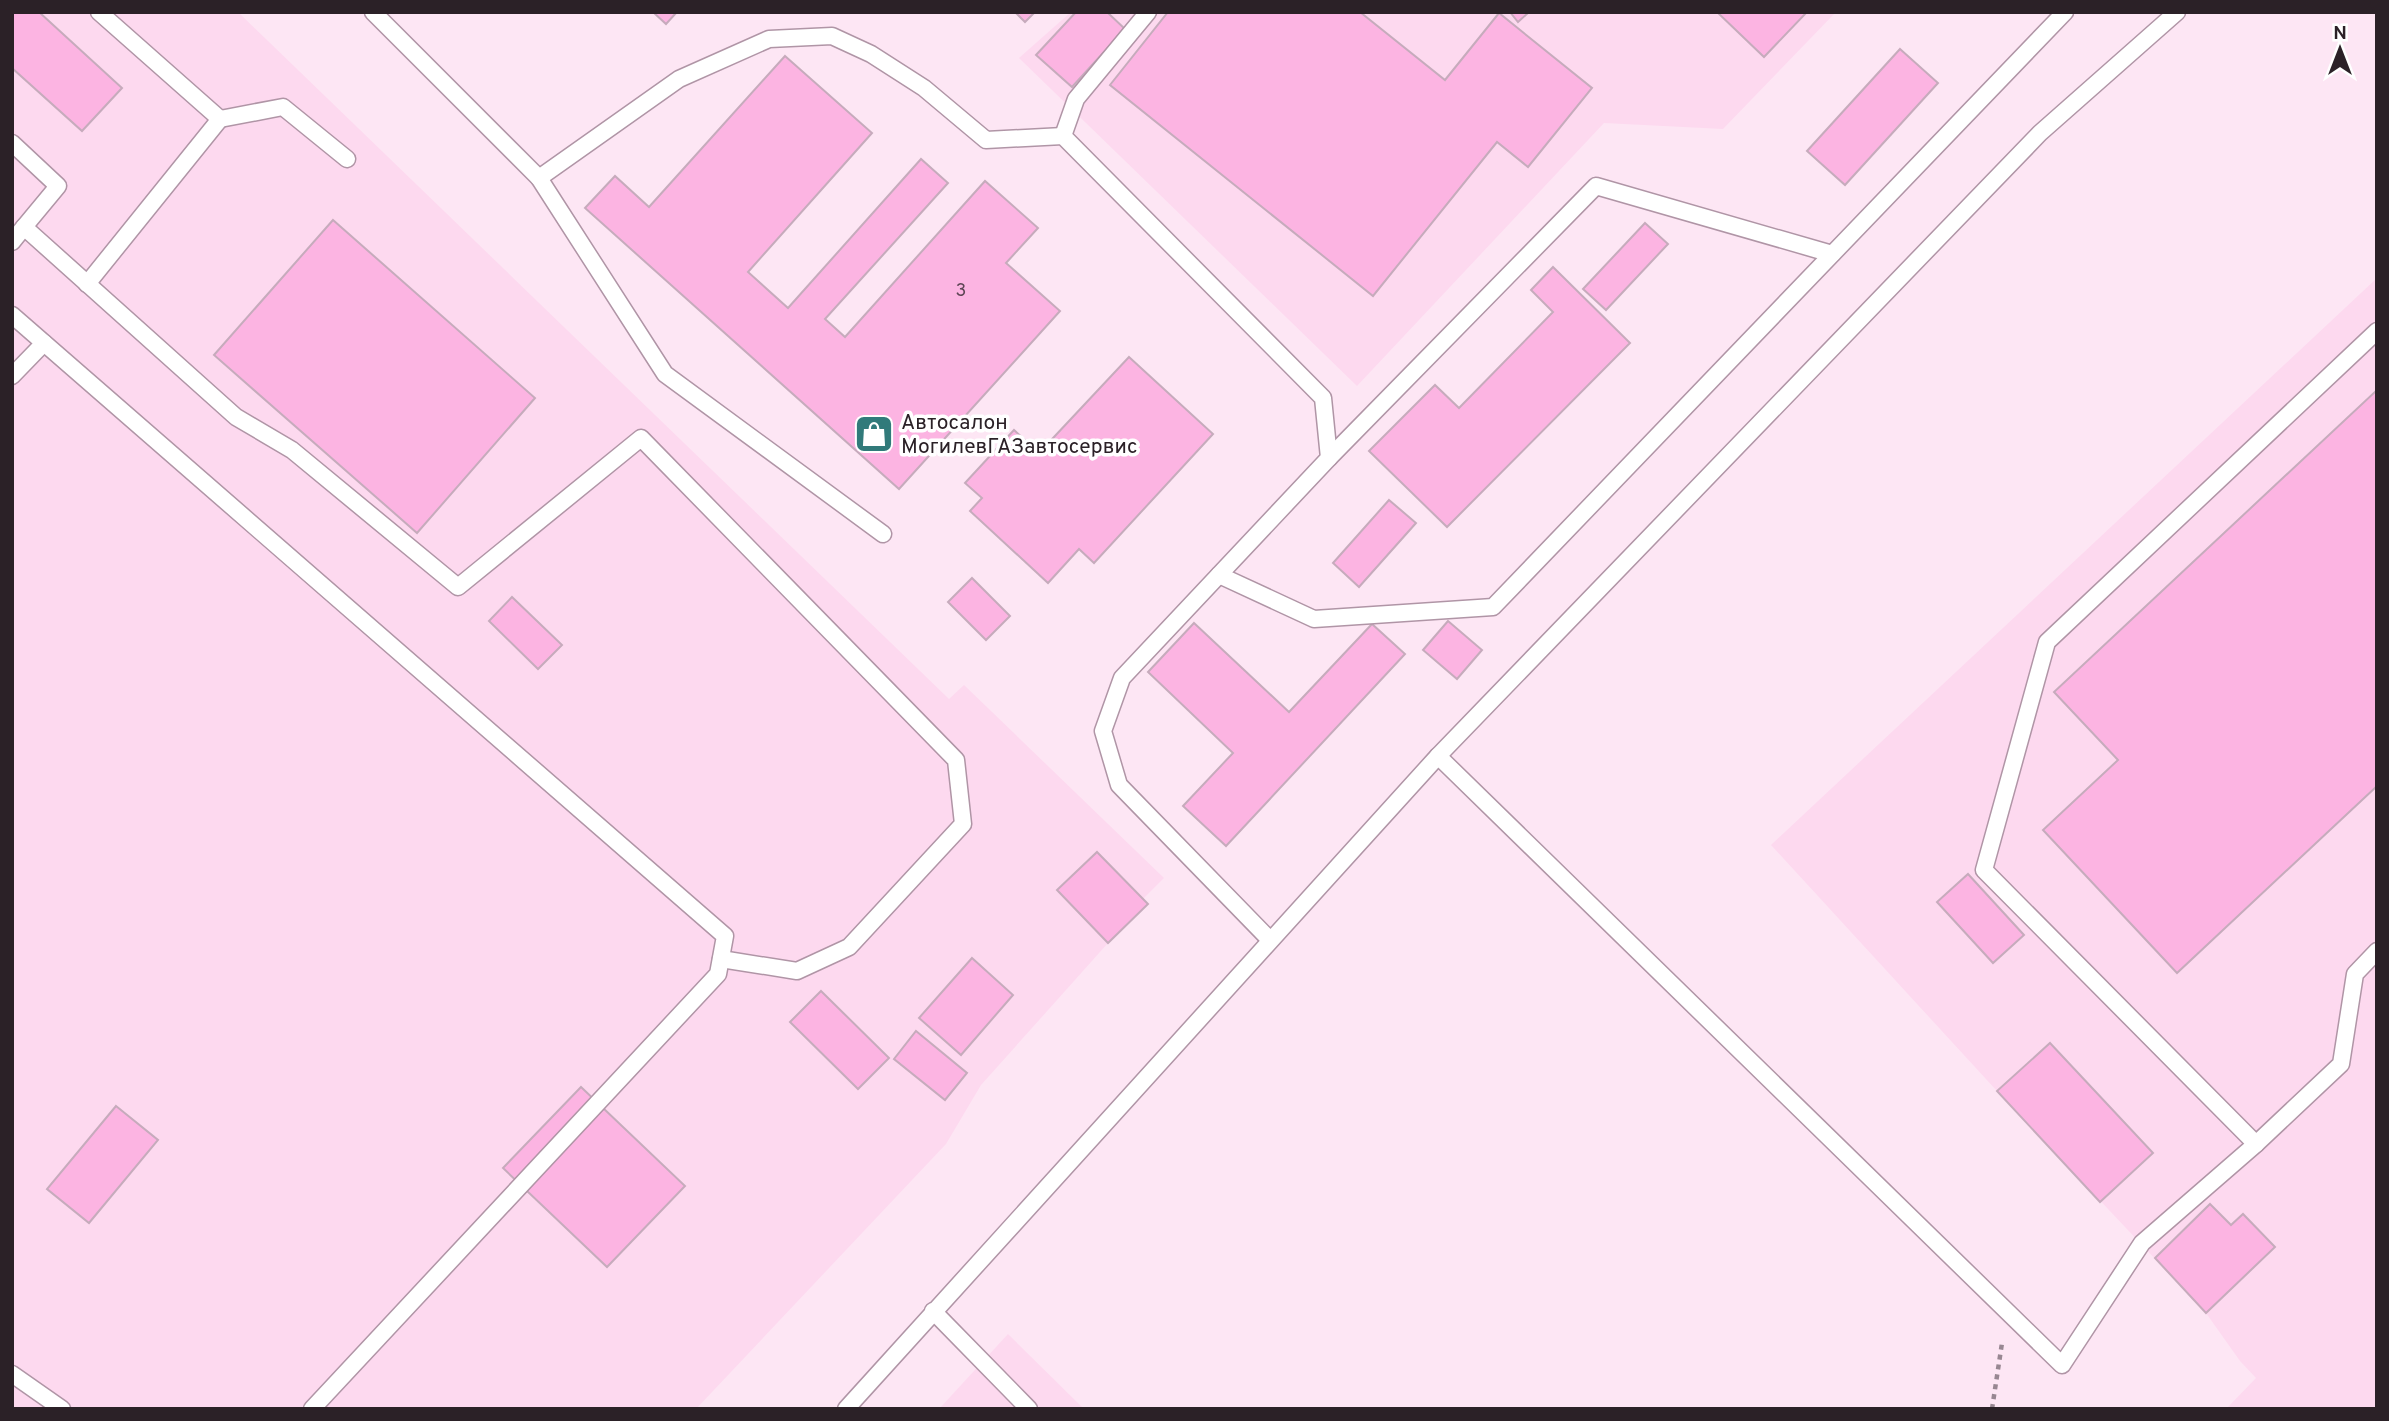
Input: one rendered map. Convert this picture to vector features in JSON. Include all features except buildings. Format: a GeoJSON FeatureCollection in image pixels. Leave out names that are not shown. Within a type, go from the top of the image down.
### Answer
{"type":"FeatureCollection","features":[{"type":"Feature","properties":{"kind":"lane"},"geometry":{"type":"LineString","coordinates":[[99,12],[220,119]]}},
{"type":"Feature","properties":{"kind":"lane"},"geometry":{"type":"LineString","coordinates":[[373,12],[539,178],[666,374],[883,534]]}},
{"type":"Feature","properties":{"kind":"lane"},"geometry":{"type":"LineString","coordinates":[[1063,136],[1076,99],[1148,12]]}},
{"type":"Feature","properties":{"kind":"lane"},"geometry":{"type":"LineString","coordinates":[[1219,575],[1314,619],[1493,607],[2065,12]]}},
{"type":"Feature","properties":{"kind":"lane"},"geometry":{"type":"LineString","coordinates":[[846,1409],[1438,756],[2040,133],[2177,12]]}},
{"type":"Feature","properties":{"kind":"lane"},"geometry":{"type":"LineString","coordinates":[[539,178],[678,79],[769,38],[832,36],[872,54],[924,88],[986,140],[1063,136],[1323,398],[1329,458]]}},
{"type":"Feature","properties":{"kind":"lane"},"geometry":{"type":"LineString","coordinates":[[87,284],[220,119],[283,107],[347,159]]}},
{"type":"Feature","properties":{"kind":"lane"},"geometry":{"type":"LineString","coordinates":[[12,143],[58,186],[12,242]]}},
{"type":"Feature","properties":{"kind":"lane"},"geometry":{"type":"LineString","coordinates":[[1270,940],[1119,785],[1103,731],[1122,678],[1329,458],[1596,186],[1832,254]]}},
{"type":"Feature","properties":{"kind":"lane"},"geometry":{"type":"LineString","coordinates":[[24,227],[236,417],[292,450],[458,587],[641,438],[956,760],[963,824],[849,947],[797,971],[721,958]]}},
{"type":"Feature","properties":{"kind":"lane"},"geometry":{"type":"LineString","coordinates":[[12,315],[725,936],[718,974],[312,1409]]}},
{"type":"Feature","properties":{"kind":"lane"},"geometry":{"type":"LineString","coordinates":[[2256,1143],[1984,870],[2047,642],[2377,331]]}},
{"type":"Feature","properties":{"kind":"lane"},"geometry":{"type":"LineString","coordinates":[[12,376],[44,343]]}},
{"type":"Feature","properties":{"kind":"lane"},"geometry":{"type":"LineString","coordinates":[[1438,756],[2062,1364],[2142,1243],[2341,1064],[2355,974],[2377,951]]}},
{"type":"Feature","properties":{"kind":"lane"},"geometry":{"type":"LineString","coordinates":[[933,1311],[1029,1409]]}},
{"type":"Feature","properties":{"kind":"lane"},"geometry":{"type":"LineString","coordinates":[[12,1374],[62,1409]]}},
{"type":"Feature","properties":{"kind":"path"},"geometry":{"type":"LineString","coordinates":[[1992,1409],[2007,1311]]}},
{"type":"Feature","properties":{"kind":"shaded area"},"geometry":{"type":"Polygon","coordinates":[[[12,12],[238,12],[949,699],[964,685],[1164,878],[981,1085],[946,1144],[696,1409],[12,1409],[12,12]]]}},
{"type":"Feature","properties":{"kind":"shaded area"},"geometry":{"type":"Polygon","coordinates":[[[1071,12],[1836,12],[1723,129],[1604,123],[1357,386],[1019,58],[1071,12]]]}},
{"type":"Feature","properties":{"kind":"shaded area"},"geometry":{"type":"Polygon","coordinates":[[[2377,278],[2377,1409],[2226,1409],[2256,1378],[2240,1361],[2206,1313],[1771,845],[2377,278]]]}},
{"type":"Feature","properties":{"kind":"shaded area"},"geometry":{"type":"Polygon","coordinates":[[[1008,1334],[1084,1409],[939,1409],[1008,1334]]]}},
{"type":"Feature","properties":{"kind":"place","name":"Автосалон МогилевГАЗавтосервис"},"geometry":{"type":"Point","coordinates":[874,434]}}]}
